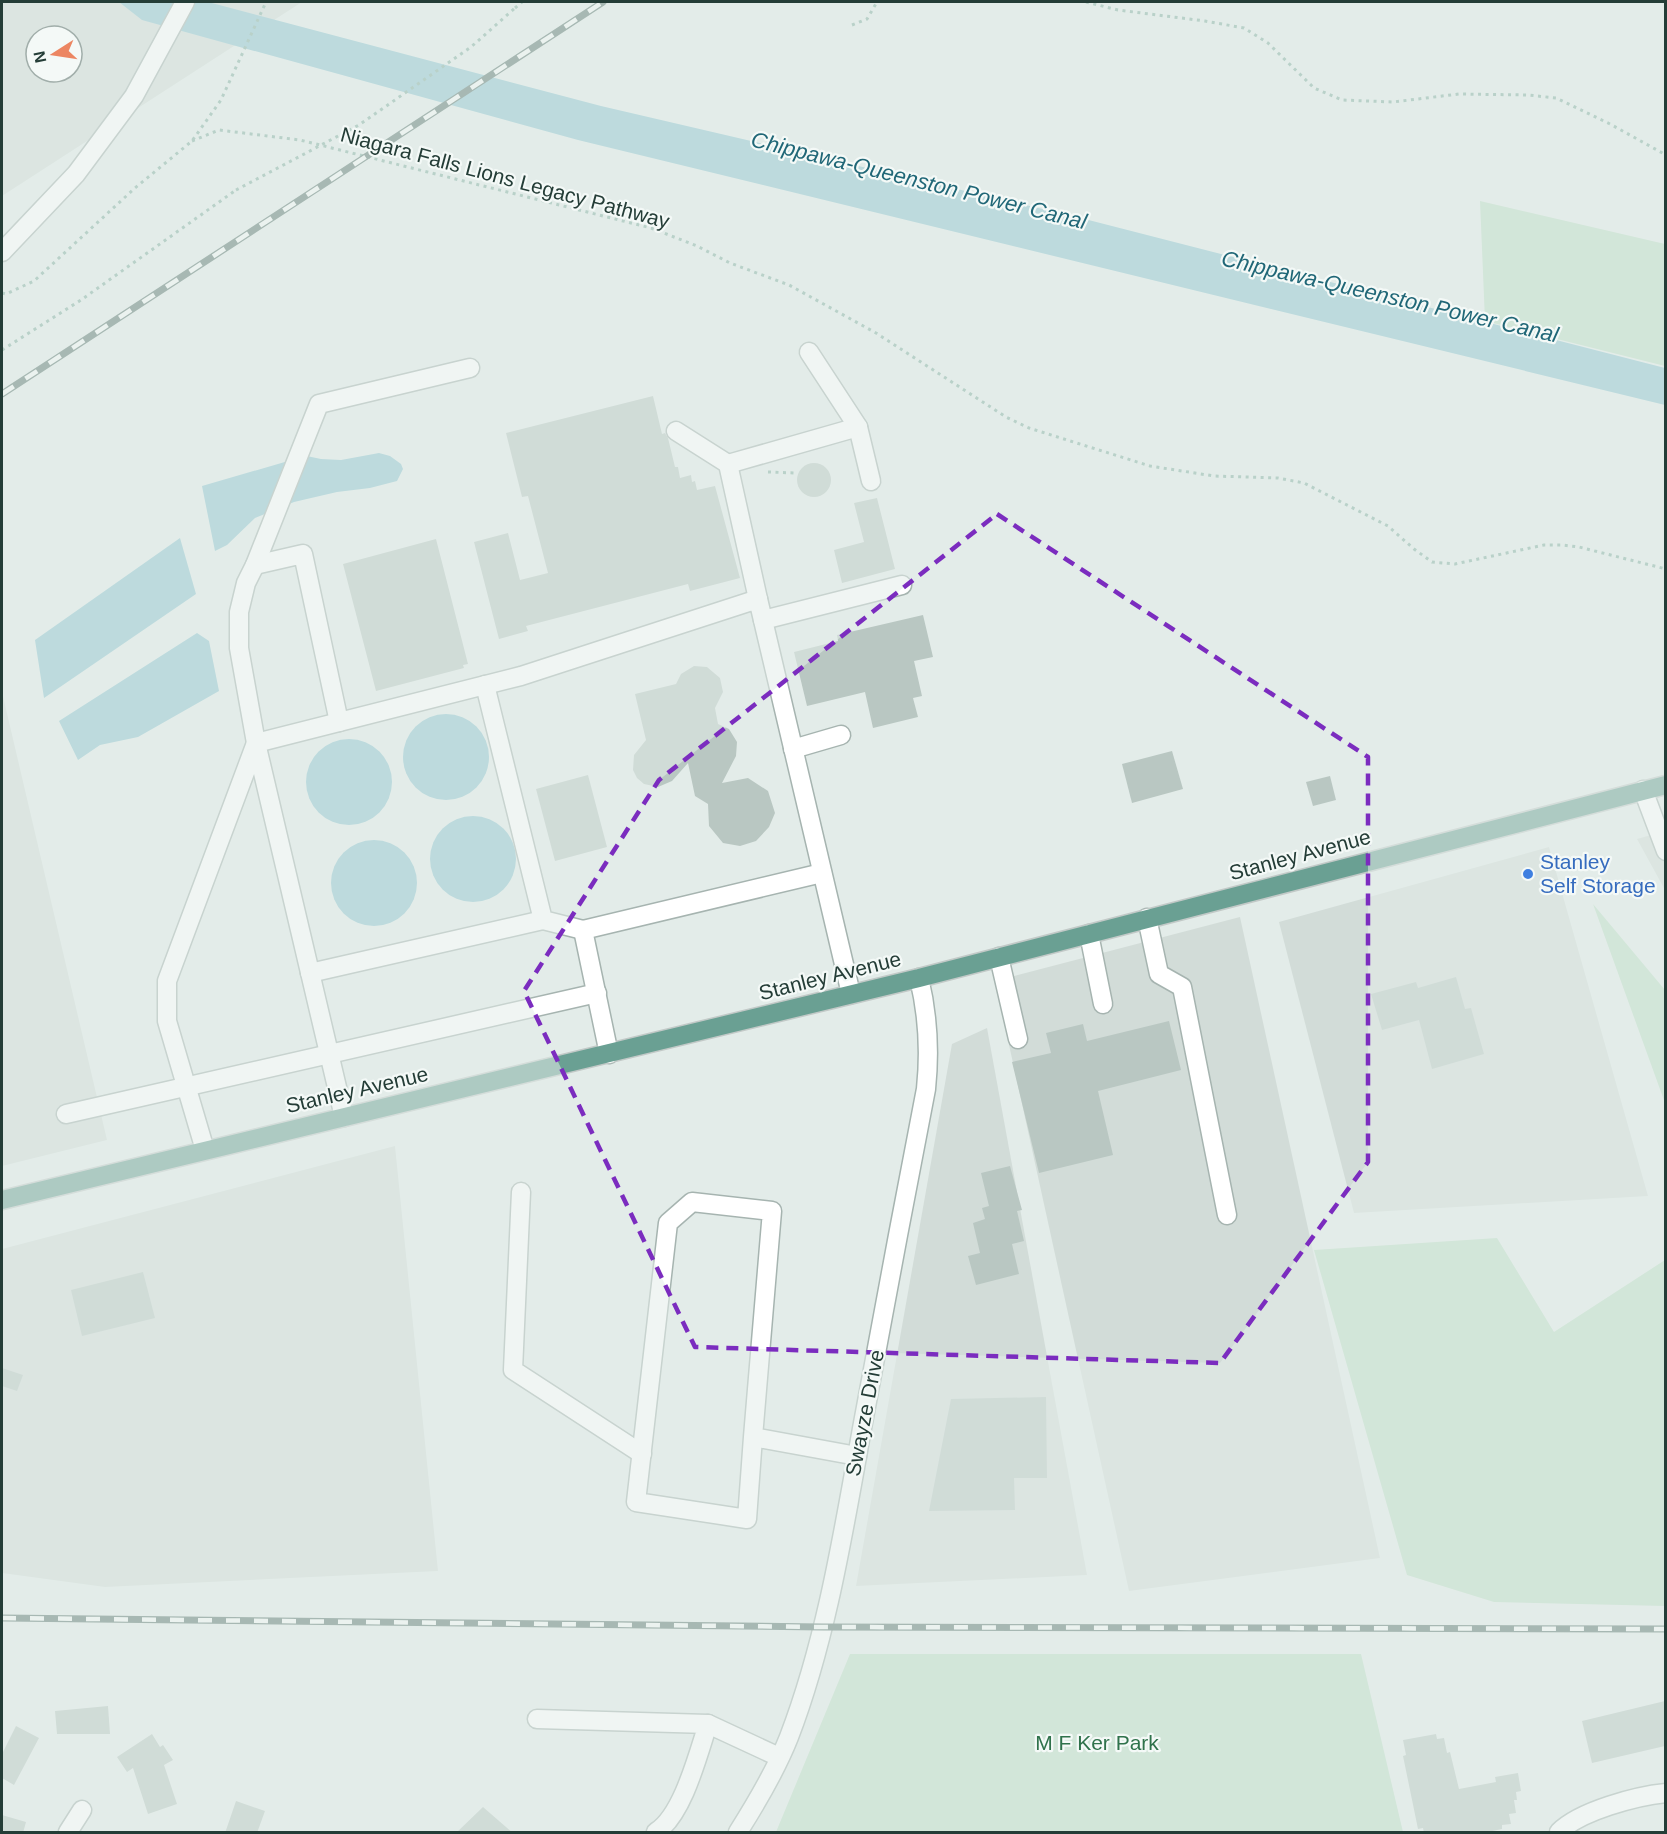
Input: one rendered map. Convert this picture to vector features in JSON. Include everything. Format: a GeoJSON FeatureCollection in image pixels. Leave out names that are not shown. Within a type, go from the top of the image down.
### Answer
{"type":"FeatureCollection","features":[{"type":"Feature","properties":{"kind":"main road","name":"Stanley Avenue"},"geometry":{"type":"LineString","coordinates":[[2,1200],[919,978],[1665,785]]}},
{"type":"Feature","properties":{"kind":"street"},"geometry":{"type":"LineString","coordinates":[[2,252],[76,174],[134,96],[185,2]]}},
{"type":"Feature","properties":{"kind":"street"},"geometry":{"type":"LineString","coordinates":[[809,352],[858,427],[871,481]]}},
{"type":"Feature","properties":{"kind":"street"},"geometry":{"type":"LineString","coordinates":[[344,1117],[256,743],[239,648],[239,612],[246,583],[319,404],[470,368]]}},
{"type":"Feature","properties":{"kind":"street"},"geometry":{"type":"LineString","coordinates":[[729,464],[858,427]]}},
{"type":"Feature","properties":{"kind":"street"},"geometry":{"type":"LineString","coordinates":[[676,431],[729,464],[758,599],[852,993]]}},
{"type":"Feature","properties":{"kind":"street"},"geometry":{"type":"LineString","coordinates":[[255,565],[303,554],[339,722]]}},
{"type":"Feature","properties":{"kind":"street"},"geometry":{"type":"LineString","coordinates":[[763,620],[902,585]]}},
{"type":"Feature","properties":{"kind":"street"},"geometry":{"type":"LineString","coordinates":[[256,743],[521,675],[758,599]]}},
{"type":"Feature","properties":{"kind":"street"},"geometry":{"type":"LineString","coordinates":[[484,685],[543,920]]}},
{"type":"Feature","properties":{"kind":"street"},"geometry":{"type":"LineString","coordinates":[[793,749],[841,735]]}},
{"type":"Feature","properties":{"kind":"street"},"geometry":{"type":"LineString","coordinates":[[205,1150],[167,1021],[167,981],[256,743]]}},
{"type":"Feature","properties":{"kind":"street"},"geometry":{"type":"LineString","coordinates":[[1643,790],[1665,851]]}},
{"type":"Feature","properties":{"kind":"street"},"geometry":{"type":"LineString","coordinates":[[310,973],[543,920],[584,930],[822,873]]}},
{"type":"Feature","properties":{"kind":"street"},"geometry":{"type":"LineString","coordinates":[[1147,918],[1159,974],[1182,987],[1227,1215]]}},
{"type":"Feature","properties":{"kind":"street"},"geometry":{"type":"LineString","coordinates":[[584,930],[609,1054]]}},
{"type":"Feature","properties":{"kind":"street"},"geometry":{"type":"LineString","coordinates":[[1089,934],[1103,1004]]}},
{"type":"Feature","properties":{"kind":"street"},"geometry":{"type":"LineString","coordinates":[[999,957],[1018,1039]]}},
{"type":"Feature","properties":{"kind":"street","name":"Swayze Drive"},"geometry":{"type":"LineString","coordinates":[[738,1833],[762,1794],[788,1739],[804,1694],[823,1627],[926,1089],[929,1057],[928,1025],[919,978]]}},
{"type":"Feature","properties":{"kind":"street"},"geometry":{"type":"LineString","coordinates":[[66,1114],[597,993]]}},
{"type":"Feature","properties":{"kind":"street"},"geometry":{"type":"LineString","coordinates":[[520,1192],[513,1370],[642,1454]]}},
{"type":"Feature","properties":{"kind":"street"},"geometry":{"type":"LineString","coordinates":[[692,1202],[771,1211],[753,1437],[747,1519],[636,1502],[668,1223],[692,1202]]}},
{"type":"Feature","properties":{"kind":"street"},"geometry":{"type":"LineString","coordinates":[[753,1437],[857,1456]]}},
{"type":"Feature","properties":{"kind":"street"},"geometry":{"type":"LineString","coordinates":[[537,1719],[708,1724],[779,1758]]}},
{"type":"Feature","properties":{"kind":"street"},"geometry":{"type":"LineString","coordinates":[[656,1833],[681,1801],[708,1724]]}},
{"type":"Feature","properties":{"kind":"street"},"geometry":{"type":"LineString","coordinates":[[1559,1833],[1582,1816],[1642,1795],[1665,1793]]}},
{"type":"Feature","properties":{"kind":"street"},"geometry":{"type":"LineString","coordinates":[[68,1833],[82,1810]]}},
{"type":"Feature","properties":{"kind":"path","name":"Niagara Falls Lions Legacy Pathway"},"geometry":{"type":"LineString","coordinates":[[2,293],[6,294],[34,280],[135,188],[192,141],[221,100],[266,2]]}},
{"type":"Feature","properties":{"kind":"path"},"geometry":{"type":"LineString","coordinates":[[2,350],[81,300],[236,190],[358,124],[471,47],[522,2]]}},
{"type":"Feature","properties":{"kind":"path"},"geometry":{"type":"LineString","coordinates":[[852,25],[867,19],[877,2]]}},
{"type":"Feature","properties":{"kind":"path"},"geometry":{"type":"LineString","coordinates":[[1086,2],[1118,10],[1244,28],[1268,43],[1314,88],[1342,100],[1393,102],[1459,94],[1528,95],[1557,98],[1665,155]]}},
{"type":"Feature","properties":{"kind":"path","name":"Niagara Falls Lions Legacy Pathway"},"geometry":{"type":"LineString","coordinates":[[192,141],[219,130],[300,140],[651,228],[697,246],[730,263],[789,285],[876,333],[1006,417],[1029,428],[1150,466],[1214,476],[1278,478],[1304,483],[1388,526],[1432,562],[1455,564],[1544,545],[1562,545],[1579,547],[1665,569]]}},
{"type":"Feature","properties":{"kind":"highlighted area"},"geometry":{"type":"Polygon","coordinates":[[[997,514],[1368,757],[1368,1162],[1220,1363],[695,1347],[524,991],[659,780],[997,514]]]}},
{"type":"Feature","properties":{"kind":"shaded area"},"geometry":{"type":"Polygon","coordinates":[[[2,2],[302,2],[2,196],[2,2]]]}},
{"type":"Feature","properties":{"kind":"shaded area"},"geometry":{"type":"Polygon","coordinates":[[[2,692],[107,1140],[2,1166],[2,692]]]}},
{"type":"Feature","properties":{"kind":"shaded area"},"geometry":{"type":"Polygon","coordinates":[[[1665,831],[1665,890],[1637,839],[1665,831]]]}},
{"type":"Feature","properties":{"kind":"shaded area"},"geometry":{"type":"Polygon","coordinates":[[[1549,847],[1648,1196],[1354,1213],[1279,922],[1549,847]]]}},
{"type":"Feature","properties":{"kind":"shaded area"},"geometry":{"type":"Polygon","coordinates":[[[1240,917],[1380,1558],[1129,1591],[995,981],[1240,917]]]}},
{"type":"Feature","properties":{"kind":"shaded area"},"geometry":{"type":"Polygon","coordinates":[[[987,1028],[1087,1575],[856,1586],[952,1044],[987,1028]]]}},
{"type":"Feature","properties":{"kind":"shaded area"},"geometry":{"type":"Polygon","coordinates":[[[395,1146],[438,1571],[105,1587],[2,1573],[2,1249],[395,1146]]]}},
{"type":"Feature","properties":{"kind":"green space"},"geometry":{"type":"Polygon","coordinates":[[[1480,201],[1665,244],[1665,366],[1485,321],[1480,201]]]}},
{"type":"Feature","properties":{"kind":"green space"},"geometry":{"type":"Polygon","coordinates":[[[1593,904],[1665,990],[1665,1103],[1593,904]]]}},
{"type":"Feature","properties":{"kind":"green space"},"geometry":{"type":"Polygon","coordinates":[[[1497,1238],[1554,1332],[1665,1260],[1665,1606],[1494,1602],[1407,1575],[1314,1250],[1497,1238]]]}},
{"type":"Feature","properties":{"kind":"green space","name":"M F Ker Park"},"geometry":{"type":"Polygon","coordinates":[[[850,1654],[1361,1654],[1403,1832],[776,1832],[850,1654]]]}},
{"type":"Feature","properties":{"kind":"water","name":"Chippawa-Queenston Power Canal"},"geometry":{"type":"Polygon","coordinates":[[[119,2],[208,2],[601,106],[1073,216],[1665,368],[1665,405],[578,140],[142,20],[119,2]]]}},
{"type":"Feature","properties":{"kind":"water"},"geometry":{"type":"Polygon","coordinates":[[[379,453],[390,456],[401,464],[403,469],[397,481],[294,502],[255,518],[227,545],[215,551],[202,486],[302,455],[341,460],[379,453]]]}},
{"type":"Feature","properties":{"kind":"water"},"geometry":{"type":"Polygon","coordinates":[[[180,538],[196,594],[44,698],[35,640],[180,538]]]}},
{"type":"Feature","properties":{"kind":"water"},"geometry":{"type":"Polygon","coordinates":[[[197,633],[209,641],[219,691],[138,737],[100,745],[78,760],[59,721],[197,633]]]}},
{"type":"Feature","properties":{"kind":"water"},"geometry":{"type":"Polygon","coordinates":[[[446,714],[463,717],[477,726],[486,740],[489,757],[486,774],[477,788],[463,797],[446,800],[429,797],[415,788],[406,774],[403,757],[406,740],[415,726],[429,717],[446,714]]]}},
{"type":"Feature","properties":{"kind":"water"},"geometry":{"type":"Polygon","coordinates":[[[349,739],[366,742],[380,751],[389,765],[392,782],[389,799],[380,813],[366,822],[349,825],[332,822],[318,813],[309,799],[306,782],[309,765],[318,751],[332,742],[349,739]]]}},
{"type":"Feature","properties":{"kind":"water"},"geometry":{"type":"Polygon","coordinates":[[[473,816],[490,819],[504,828],[513,842],[516,859],[513,876],[504,890],[490,899],[473,902],[456,899],[442,890],[433,876],[430,859],[433,842],[442,828],[456,819],[473,816]]]}},
{"type":"Feature","properties":{"kind":"water"},"geometry":{"type":"Polygon","coordinates":[[[374,840],[391,843],[405,852],[414,866],[417,883],[414,900],[405,914],[391,923],[374,926],[357,923],[343,914],[334,900],[331,883],[334,866],[343,852],[357,843],[374,840]]]}},
{"type":"Feature","properties":{"kind":"building"},"geometry":{"type":"Polygon","coordinates":[[[653,396],[662,434],[665,433],[668,438],[680,478],[691,475],[697,490],[715,486],[740,578],[690,591],[688,584],[526,626],[528,631],[499,639],[474,542],[508,533],[520,580],[548,573],[528,496],[522,497],[506,433],[653,396]]]}},
{"type":"Feature","properties":{"kind":"building"},"geometry":{"type":"Polygon","coordinates":[[[814,463],[826,468],[831,480],[826,492],[814,497],[802,492],[797,480],[802,468],[814,463]]]}},
{"type":"Feature","properties":{"kind":"building"},"geometry":{"type":"Polygon","coordinates":[[[877,498],[895,569],[842,583],[834,550],[864,542],[854,503],[877,498]]]}},
{"type":"Feature","properties":{"kind":"building"},"geometry":{"type":"Polygon","coordinates":[[[436,539],[468,664],[463,665],[464,668],[376,691],[343,564],[436,539]]]}},
{"type":"Feature","properties":{"kind":"building"},"geometry":{"type":"Polygon","coordinates":[[[923,615],[933,657],[914,661],[922,696],[913,698],[918,717],[873,728],[865,692],[807,706],[794,652],[838,641],[837,635],[923,615]]]}},
{"type":"Feature","properties":{"kind":"building"},"geometry":{"type":"Polygon","coordinates":[[[694,666],[707,667],[720,678],[723,692],[715,708],[718,724],[729,729],[737,742],[736,756],[722,783],[748,778],[768,791],[775,813],[769,827],[756,841],[740,846],[723,843],[709,826],[708,804],[695,796],[688,763],[672,781],[658,787],[644,784],[633,770],[634,755],[646,740],[635,694],[676,684],[681,674],[694,666]]]}},
{"type":"Feature","properties":{"kind":"building"},"geometry":{"type":"Polygon","coordinates":[[[1172,751],[1183,789],[1132,803],[1122,764],[1172,751]]]}},
{"type":"Feature","properties":{"kind":"building"},"geometry":{"type":"Polygon","coordinates":[[[588,775],[607,847],[555,861],[536,789],[588,775]]]}},
{"type":"Feature","properties":{"kind":"building"},"geometry":{"type":"Polygon","coordinates":[[[1330,776],[1336,800],[1313,806],[1306,782],[1330,776]]]}},
{"type":"Feature","properties":{"kind":"building"},"geometry":{"type":"Polygon","coordinates":[[[1456,977],[1465,1009],[1471,1008],[1484,1054],[1432,1069],[1419,1020],[1382,1030],[1371,994],[1416,982],[1418,988],[1456,977]]]}},
{"type":"Feature","properties":{"kind":"building"},"geometry":{"type":"Polygon","coordinates":[[[1169,1021],[1181,1070],[1098,1091],[1113,1155],[1039,1173],[1012,1062],[1051,1053],[1046,1033],[1083,1024],[1087,1041],[1169,1021]]]}},
{"type":"Feature","properties":{"kind":"building"},"geometry":{"type":"Polygon","coordinates":[[[1010,1166],[1022,1210],[1017,1211],[1024,1241],[1012,1244],[1019,1274],[976,1285],[968,1256],[980,1253],[973,1223],[985,1219],[982,1208],[989,1206],[981,1173],[1010,1166]]]}},
{"type":"Feature","properties":{"kind":"building"},"geometry":{"type":"Polygon","coordinates":[[[143,1272],[155,1318],[82,1336],[71,1290],[143,1272]]]}},
{"type":"Feature","properties":{"kind":"building"},"geometry":{"type":"Polygon","coordinates":[[[2,1368],[23,1375],[17,1391],[2,1386],[2,1368]]]}},
{"type":"Feature","properties":{"kind":"building"},"geometry":{"type":"Polygon","coordinates":[[[1046,1397],[1047,1478],[1014,1478],[1015,1510],[929,1511],[951,1399],[1046,1397]]]}},
{"type":"Feature","properties":{"kind":"building"},"geometry":{"type":"Polygon","coordinates":[[[1665,1701],[1665,1746],[1592,1763],[1582,1721],[1665,1701]]]}},
{"type":"Feature","properties":{"kind":"building"},"geometry":{"type":"Polygon","coordinates":[[[108,1706],[110,1734],[57,1734],[55,1711],[108,1706]]]}},
{"type":"Feature","properties":{"kind":"building"},"geometry":{"type":"Polygon","coordinates":[[[16,1726],[39,1738],[14,1785],[2,1778],[2,1754],[16,1726]]]}},
{"type":"Feature","properties":{"kind":"building"},"geometry":{"type":"Polygon","coordinates":[[[152,1734],[160,1747],[163,1745],[173,1760],[164,1765],[177,1804],[148,1814],[133,1768],[127,1772],[117,1757],[152,1734]]]}},
{"type":"Feature","properties":{"kind":"building"},"geometry":{"type":"Polygon","coordinates":[[[1436,1734],[1437,1739],[1444,1738],[1447,1753],[1450,1752],[1459,1789],[1496,1782],[1495,1777],[1518,1773],[1521,1791],[1516,1792],[1517,1800],[1514,1800],[1516,1813],[1509,1814],[1511,1824],[1502,1825],[1502,1829],[1483,1833],[1424,1833],[1423,1828],[1418,1829],[1403,1756],[1406,1755],[1403,1740],[1436,1734]]]}},
{"type":"Feature","properties":{"kind":"building"},"geometry":{"type":"Polygon","coordinates":[[[236,1801],[265,1811],[257,1833],[225,1833],[236,1801]]]}},
{"type":"Feature","properties":{"kind":"building"},"geometry":{"type":"Polygon","coordinates":[[[483,1807],[513,1833],[456,1833],[483,1807]]]}},
{"type":"Feature","properties":{"kind":"building"},"geometry":{"type":"Polygon","coordinates":[[[2,1815],[26,1822],[23,1833],[2,1833],[2,1815]]]}},
{"type":"Feature","properties":{"kind":"railway"},"geometry":{"type":"LineString","coordinates":[[2,394],[603,2]]}},
{"type":"Feature","properties":{"kind":"railway"},"geometry":{"type":"LineString","coordinates":[[2,1618],[823,1627],[1666,1629]]}},
{"type":"Feature","properties":{"kind":"place","name":"Stanley Self Storage"},"geometry":{"type":"Point","coordinates":[1528,874]}}]}
